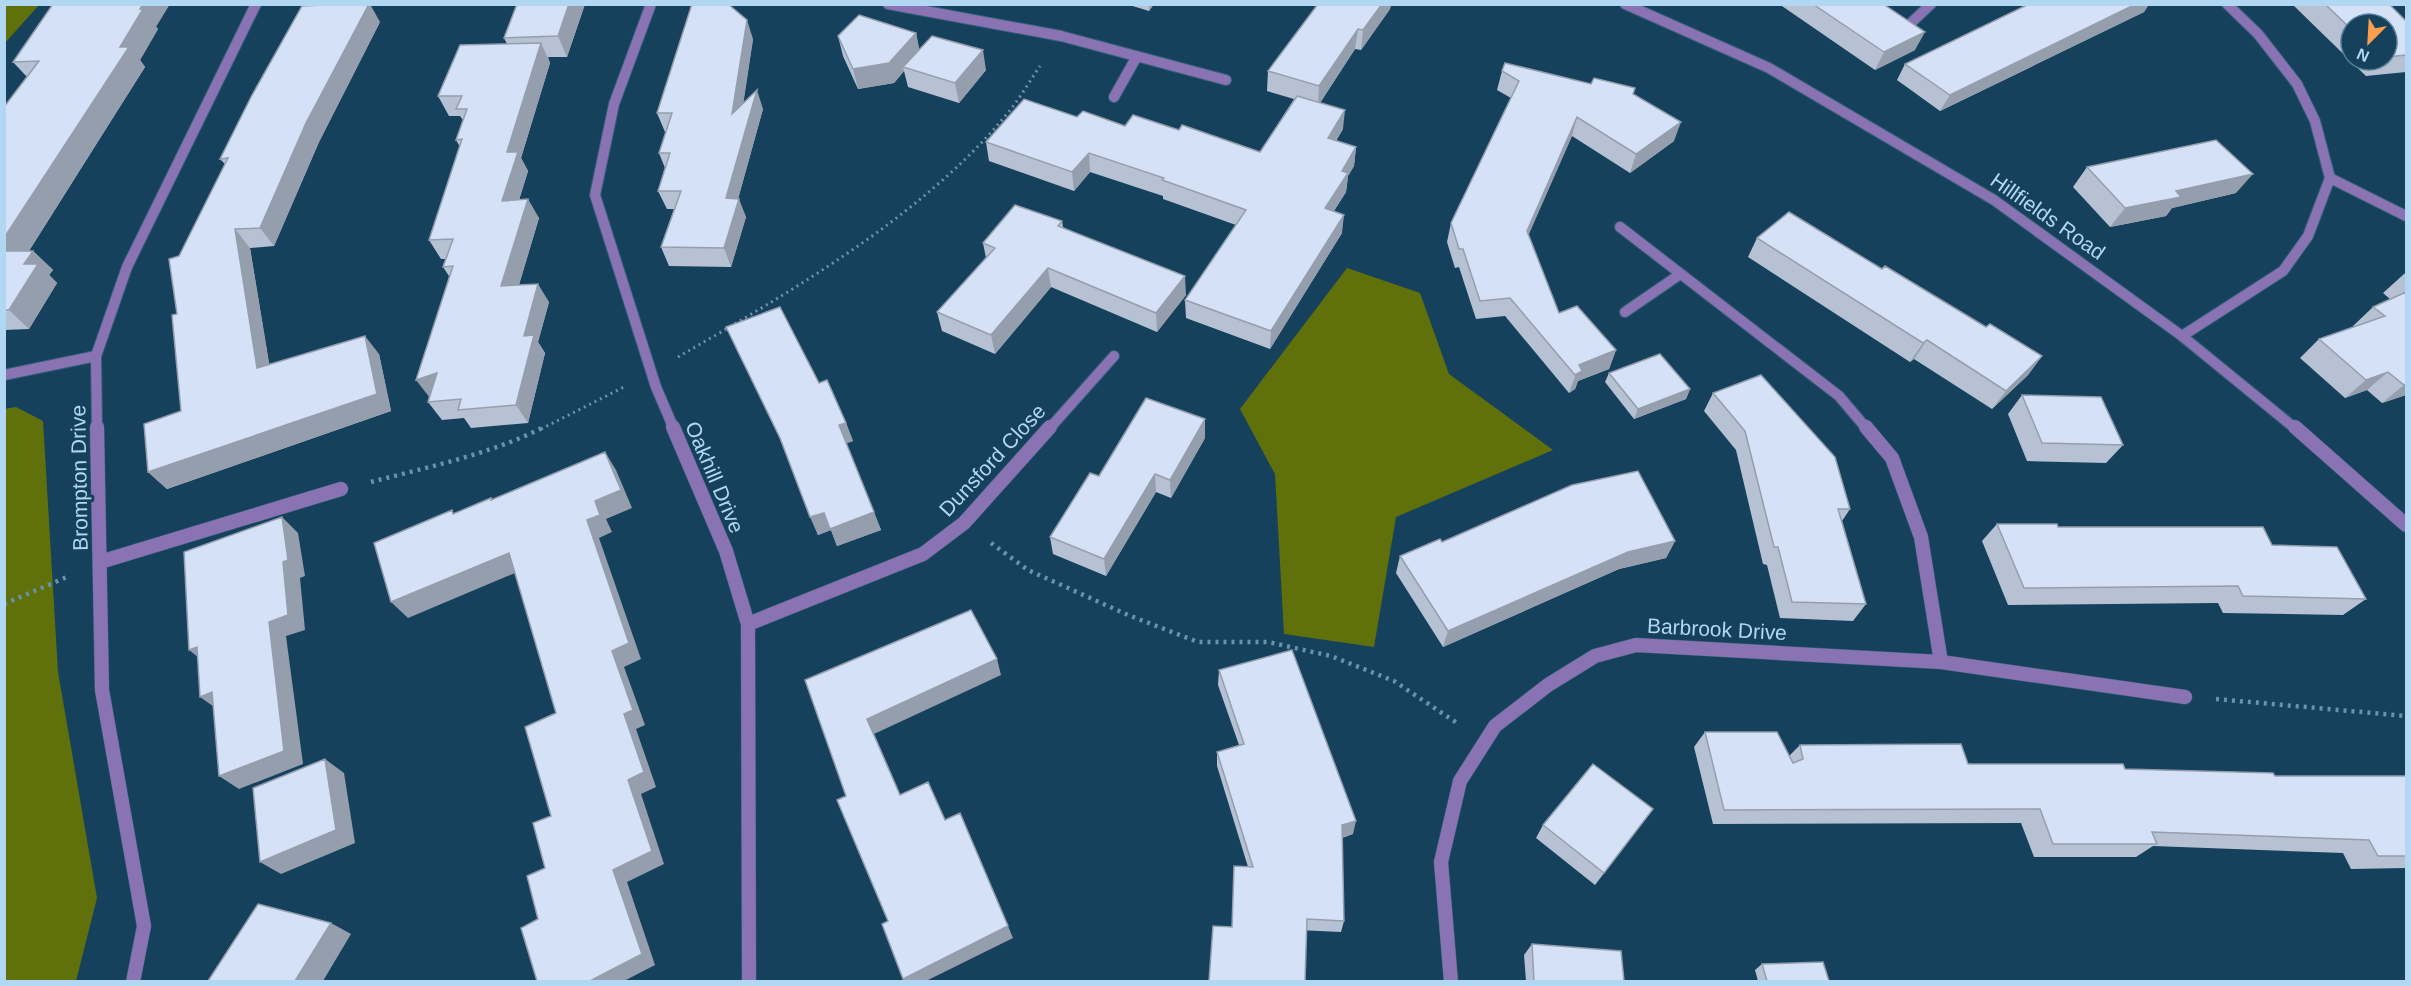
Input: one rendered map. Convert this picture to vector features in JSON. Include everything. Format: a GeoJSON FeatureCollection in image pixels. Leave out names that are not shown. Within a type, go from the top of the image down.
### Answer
{"type":"FeatureCollection","features":[{"type":"Feature","properties":{"kind":"street","name":"Brompton Drive"},"geometry":{"type":"LineString","coordinates":[[133,981],[144,926],[102,690],[96,356],[127,267],[256,4]]}},
{"type":"Feature","properties":{"kind":"street","name":"Oakhill Drive"},"geometry":{"type":"LineString","coordinates":[[651,4],[614,104],[604,142],[595,195],[651,373],[726,551],[748,624],[749,981]]}},
{"type":"Feature","properties":{"kind":"street"},"geometry":{"type":"LineString","coordinates":[[888,4],[1061,36],[1136,58],[1226,80]]}},
{"type":"Feature","properties":{"kind":"street","name":"Hillfields Road"},"geometry":{"type":"LineString","coordinates":[[1624,4],[1769,68],[1994,200],[2182,336],[2259,395],[2406,525]]}},
{"type":"Feature","properties":{"kind":"street"},"geometry":{"type":"LineString","coordinates":[[1911,23],[1931,4]]}},
{"type":"Feature","properties":{"kind":"street"},"geometry":{"type":"LineString","coordinates":[[2182,336],[2283,271],[2308,236],[2330,178],[2315,121],[2298,84],[2258,34],[2227,4]]}},
{"type":"Feature","properties":{"kind":"street"},"geometry":{"type":"LineString","coordinates":[[1114,98],[1136,58]]}},
{"type":"Feature","properties":{"kind":"street"},"geometry":{"type":"LineString","coordinates":[[2330,178],[2406,216]]}},
{"type":"Feature","properties":{"kind":"street"},"geometry":{"type":"LineString","coordinates":[[1620,227],[1679,275],[1839,396],[1893,458],[1920,537],[1941,662]]}},
{"type":"Feature","properties":{"kind":"street"},"geometry":{"type":"LineString","coordinates":[[1625,312],[1679,275]]}},
{"type":"Feature","properties":{"kind":"street"},"geometry":{"type":"LineString","coordinates":[[4,375],[96,356]]}},
{"type":"Feature","properties":{"kind":"street","name":"Dunsford Close"},"geometry":{"type":"LineString","coordinates":[[748,624],[923,554],[964,523],[1114,356]]}},
{"type":"Feature","properties":{"kind":"street"},"geometry":{"type":"LineString","coordinates":[[100,562],[340,489]]}},
{"type":"Feature","properties":{"kind":"street","name":"Barbrook Drive"},"geometry":{"type":"LineString","coordinates":[[1451,981],[1441,862],[1460,781],[1495,726],[1548,685],[1595,656],[1636,645],[1941,662],[2185,697]]}},
{"type":"Feature","properties":{"kind":"path"},"geometry":{"type":"LineString","coordinates":[[340,489],[438,464],[528,435],[651,373],[827,269],[924,195],[1002,120],[1061,36]]}},
{"type":"Feature","properties":{"kind":"path"},"geometry":{"type":"LineString","coordinates":[[964,523],[1028,570],[1128,615],[1198,642],[1232,640],[1294,646],[1331,656],[1394,681],[1484,742]]}},
{"type":"Feature","properties":{"kind":"path"},"geometry":{"type":"LineString","coordinates":[[4,604],[100,562]]}},
{"type":"Feature","properties":{"kind":"path"},"geometry":{"type":"LineString","coordinates":[[2185,697],[2406,716]]}},
{"type":"Feature","properties":{"kind":"green space"},"geometry":{"type":"Polygon","coordinates":[[[4,5],[39,5],[5,43],[4,5]]]}},
{"type":"Feature","properties":{"kind":"green space"},"geometry":{"type":"Polygon","coordinates":[[[1347,268],[1420,293],[1449,374],[1553,450],[1396,517],[1374,647],[1284,634],[1275,474],[1240,409],[1347,268]]]}},
{"type":"Feature","properties":{"kind":"green space"},"geometry":{"type":"Polygon","coordinates":[[[16,407],[43,421],[58,672],[97,898],[76,981],[5,981],[4,409],[16,407]]]}},
{"type":"Feature","properties":{"kind":"building"},"geometry":{"type":"Polygon","coordinates":[[[53,4],[143,4],[140,9],[143,9],[120,47],[129,47],[4,238],[4,107],[39,61],[13,62],[53,4]]]}},
{"type":"Feature","properties":{"kind":"building"},"geometry":{"type":"Polygon","coordinates":[[[369,4],[306,123],[260,228],[235,229],[257,368],[365,336],[377,394],[148,472],[144,424],[181,411],[172,315],[177,314],[169,259],[179,256],[228,158],[220,159],[251,97],[302,6],[369,4]]]}},
{"type":"Feature","properties":{"kind":"building"},"geometry":{"type":"Polygon","coordinates":[[[517,4],[569,4],[558,36],[504,38],[517,4]]]}},
{"type":"Feature","properties":{"kind":"building"},"geometry":{"type":"Polygon","coordinates":[[[692,4],[728,4],[747,20],[732,114],[757,90],[726,198],[739,199],[724,248],[661,247],[681,191],[658,191],[670,153],[659,153],[672,113],[657,113],[692,4]]]}},
{"type":"Feature","properties":{"kind":"building"},"geometry":{"type":"Polygon","coordinates":[[[1318,4],[1382,4],[1363,30],[1358,29],[1319,86],[1268,71],[1318,4]]]}},
{"type":"Feature","properties":{"kind":"building"},"geometry":{"type":"Polygon","coordinates":[[[1813,4],[1883,4],[1925,32],[1884,52],[1813,4]]]}},
{"type":"Feature","properties":{"kind":"building"},"geometry":{"type":"Polygon","coordinates":[[[2029,4],[2136,4],[1950,95],[1905,64],[2029,4]]]}},
{"type":"Feature","properties":{"kind":"building"},"geometry":{"type":"Polygon","coordinates":[[[2325,4],[2389,4],[2397,12],[2339,12],[2339,17],[2325,4]]]}},
{"type":"Feature","properties":{"kind":"building"},"geometry":{"type":"Polygon","coordinates":[[[2399,14],[2406,21],[2406,55],[2399,56],[2399,14]]]}},
{"type":"Feature","properties":{"kind":"building"},"geometry":{"type":"Polygon","coordinates":[[[859,15],[916,33],[889,63],[853,69],[838,36],[859,15]]]}},
{"type":"Feature","properties":{"kind":"building"},"geometry":{"type":"Polygon","coordinates":[[[932,36],[983,50],[955,83],[903,67],[932,36]]]}},
{"type":"Feature","properties":{"kind":"building"},"geometry":{"type":"Polygon","coordinates":[[[541,43],[507,152],[518,152],[502,201],[528,199],[501,286],[538,284],[524,336],[534,335],[516,405],[458,410],[461,399],[428,402],[437,373],[416,380],[453,266],[443,267],[453,239],[429,240],[462,139],[456,140],[467,109],[456,109],[462,96],[438,96],[460,45],[541,43]]]}},
{"type":"Feature","properties":{"kind":"building"},"geometry":{"type":"Polygon","coordinates":[[[1505,63],[1591,84],[1594,78],[1635,88],[1633,94],[1681,122],[1636,154],[1577,117],[1527,231],[1559,313],[1577,306],[1616,350],[1579,365],[1582,371],[1575,375],[1510,298],[1480,301],[1463,249],[1459,249],[1451,223],[1519,81],[1502,71],[1505,63]]]}},
{"type":"Feature","properties":{"kind":"building"},"geometry":{"type":"Polygon","coordinates":[[[1297,96],[1345,110],[1328,138],[1356,147],[1342,171],[1348,173],[1325,208],[1344,215],[1271,331],[1185,300],[1246,210],[1162,180],[1164,178],[1089,153],[1072,172],[986,142],[1024,99],[1077,117],[1083,111],[1125,126],[1133,115],[1179,130],[1182,125],[1260,152],[1297,96]]]}},
{"type":"Feature","properties":{"kind":"building"},"geometry":{"type":"Polygon","coordinates":[[[2216,140],[2253,174],[2176,191],[2181,197],[2125,208],[2087,167],[2216,140]]]}},
{"type":"Feature","properties":{"kind":"building"},"geometry":{"type":"Polygon","coordinates":[[[1015,205],[1062,221],[1058,226],[1185,276],[1156,313],[1048,268],[991,335],[937,312],[995,248],[983,243],[1015,205]]]}},
{"type":"Feature","properties":{"kind":"building"},"geometry":{"type":"Polygon","coordinates":[[[1789,212],[1882,269],[1885,266],[1986,327],[1990,324],[2042,356],[2006,391],[1927,340],[1923,343],[1757,238],[1789,212]]]}},
{"type":"Feature","properties":{"kind":"building"},"geometry":{"type":"Polygon","coordinates":[[[4,251],[33,251],[24,264],[38,264],[9,310],[4,310],[4,251]]]}},
{"type":"Feature","properties":{"kind":"building"},"geometry":{"type":"Polygon","coordinates":[[[2406,292],[2406,384],[2404,385],[2388,372],[2366,380],[2319,339],[2385,316],[2373,307],[2406,292]]]}},
{"type":"Feature","properties":{"kind":"building"},"geometry":{"type":"Polygon","coordinates":[[[780,307],[819,383],[827,380],[846,423],[839,425],[874,512],[830,529],[824,513],[810,517],[780,438],[726,327],[780,307]]]}},
{"type":"Feature","properties":{"kind":"building"},"geometry":{"type":"Polygon","coordinates":[[[1660,354],[1690,389],[1638,409],[1609,373],[1660,354]]]}},
{"type":"Feature","properties":{"kind":"building"},"geometry":{"type":"Polygon","coordinates":[[[1761,375],[1835,457],[1850,509],[1838,509],[1866,604],[1792,602],[1778,547],[1774,547],[1745,431],[1713,393],[1761,375]]]}},
{"type":"Feature","properties":{"kind":"building"},"geometry":{"type":"Polygon","coordinates":[[[2022,395],[2101,397],[2123,445],[2042,443],[2022,395]]]}},
{"type":"Feature","properties":{"kind":"building"},"geometry":{"type":"Polygon","coordinates":[[[1146,398],[1205,419],[1170,480],[1155,474],[1104,559],[1050,537],[1090,473],[1099,476],[1146,398]]]}},
{"type":"Feature","properties":{"kind":"building"},"geometry":{"type":"Polygon","coordinates":[[[605,452],[621,490],[595,501],[600,515],[587,520],[629,643],[612,651],[633,710],[624,714],[644,772],[628,780],[652,851],[613,870],[642,954],[590,981],[537,981],[521,928],[538,919],[527,876],[545,868],[533,823],[551,816],[525,727],[556,713],[509,553],[391,602],[374,543],[452,510],[453,514],[491,498],[491,500],[605,452]]]}},
{"type":"Feature","properties":{"kind":"building"},"geometry":{"type":"Polygon","coordinates":[[[1638,471],[1675,541],[1628,552],[1448,631],[1400,556],[1440,539],[1442,542],[1572,485],[1638,471]]]}},
{"type":"Feature","properties":{"kind":"building"},"geometry":{"type":"Polygon","coordinates":[[[282,517],[288,560],[283,562],[288,615],[269,622],[284,751],[219,776],[212,692],[200,697],[197,647],[189,650],[184,552],[282,517]]]}},
{"type":"Feature","properties":{"kind":"building"},"geometry":{"type":"Polygon","coordinates":[[[1997,524],[2057,524],[2058,527],[2263,527],[2272,545],[2337,547],[2366,599],[2243,596],[2238,586],[2024,588],[1997,524]]]}},
{"type":"Feature","properties":{"kind":"building"},"geometry":{"type":"Polygon","coordinates":[[[971,610],[997,659],[867,719],[900,795],[928,782],[945,820],[960,813],[1008,926],[903,979],[882,924],[888,921],[837,800],[846,796],[805,680],[971,610]]]}},
{"type":"Feature","properties":{"kind":"building"},"geometry":{"type":"Polygon","coordinates":[[[1292,650],[1356,821],[1342,825],[1344,921],[1307,919],[1305,981],[1209,981],[1213,926],[1232,927],[1234,866],[1253,867],[1217,752],[1244,744],[1219,670],[1292,650]]]}},
{"type":"Feature","properties":{"kind":"building"},"geometry":{"type":"Polygon","coordinates":[[[1705,732],[1777,732],[1793,763],[1803,759],[1800,745],[1961,744],[1968,764],[2123,764],[2125,769],[2273,773],[2275,776],[2406,776],[2406,856],[2378,856],[2369,840],[2152,832],[2157,844],[2053,844],[2040,809],[1724,810],[1705,732]]]}},
{"type":"Feature","properties":{"kind":"building"},"geometry":{"type":"Polygon","coordinates":[[[325,759],[336,830],[260,862],[253,788],[325,759]]]}},
{"type":"Feature","properties":{"kind":"building"},"geometry":{"type":"Polygon","coordinates":[[[1593,764],[1653,809],[1604,873],[1543,825],[1593,764]]]}},
{"type":"Feature","properties":{"kind":"building"},"geometry":{"type":"Polygon","coordinates":[[[258,904],[331,923],[295,981],[208,981],[258,904]]]}},
{"type":"Feature","properties":{"kind":"building"},"geometry":{"type":"Polygon","coordinates":[[[1532,944],[1621,951],[1624,981],[1534,981],[1532,944]]]}},
{"type":"Feature","properties":{"kind":"building"},"geometry":{"type":"Polygon","coordinates":[[[1823,962],[1829,981],[1767,981],[1762,964],[1823,962]]]}}]}
